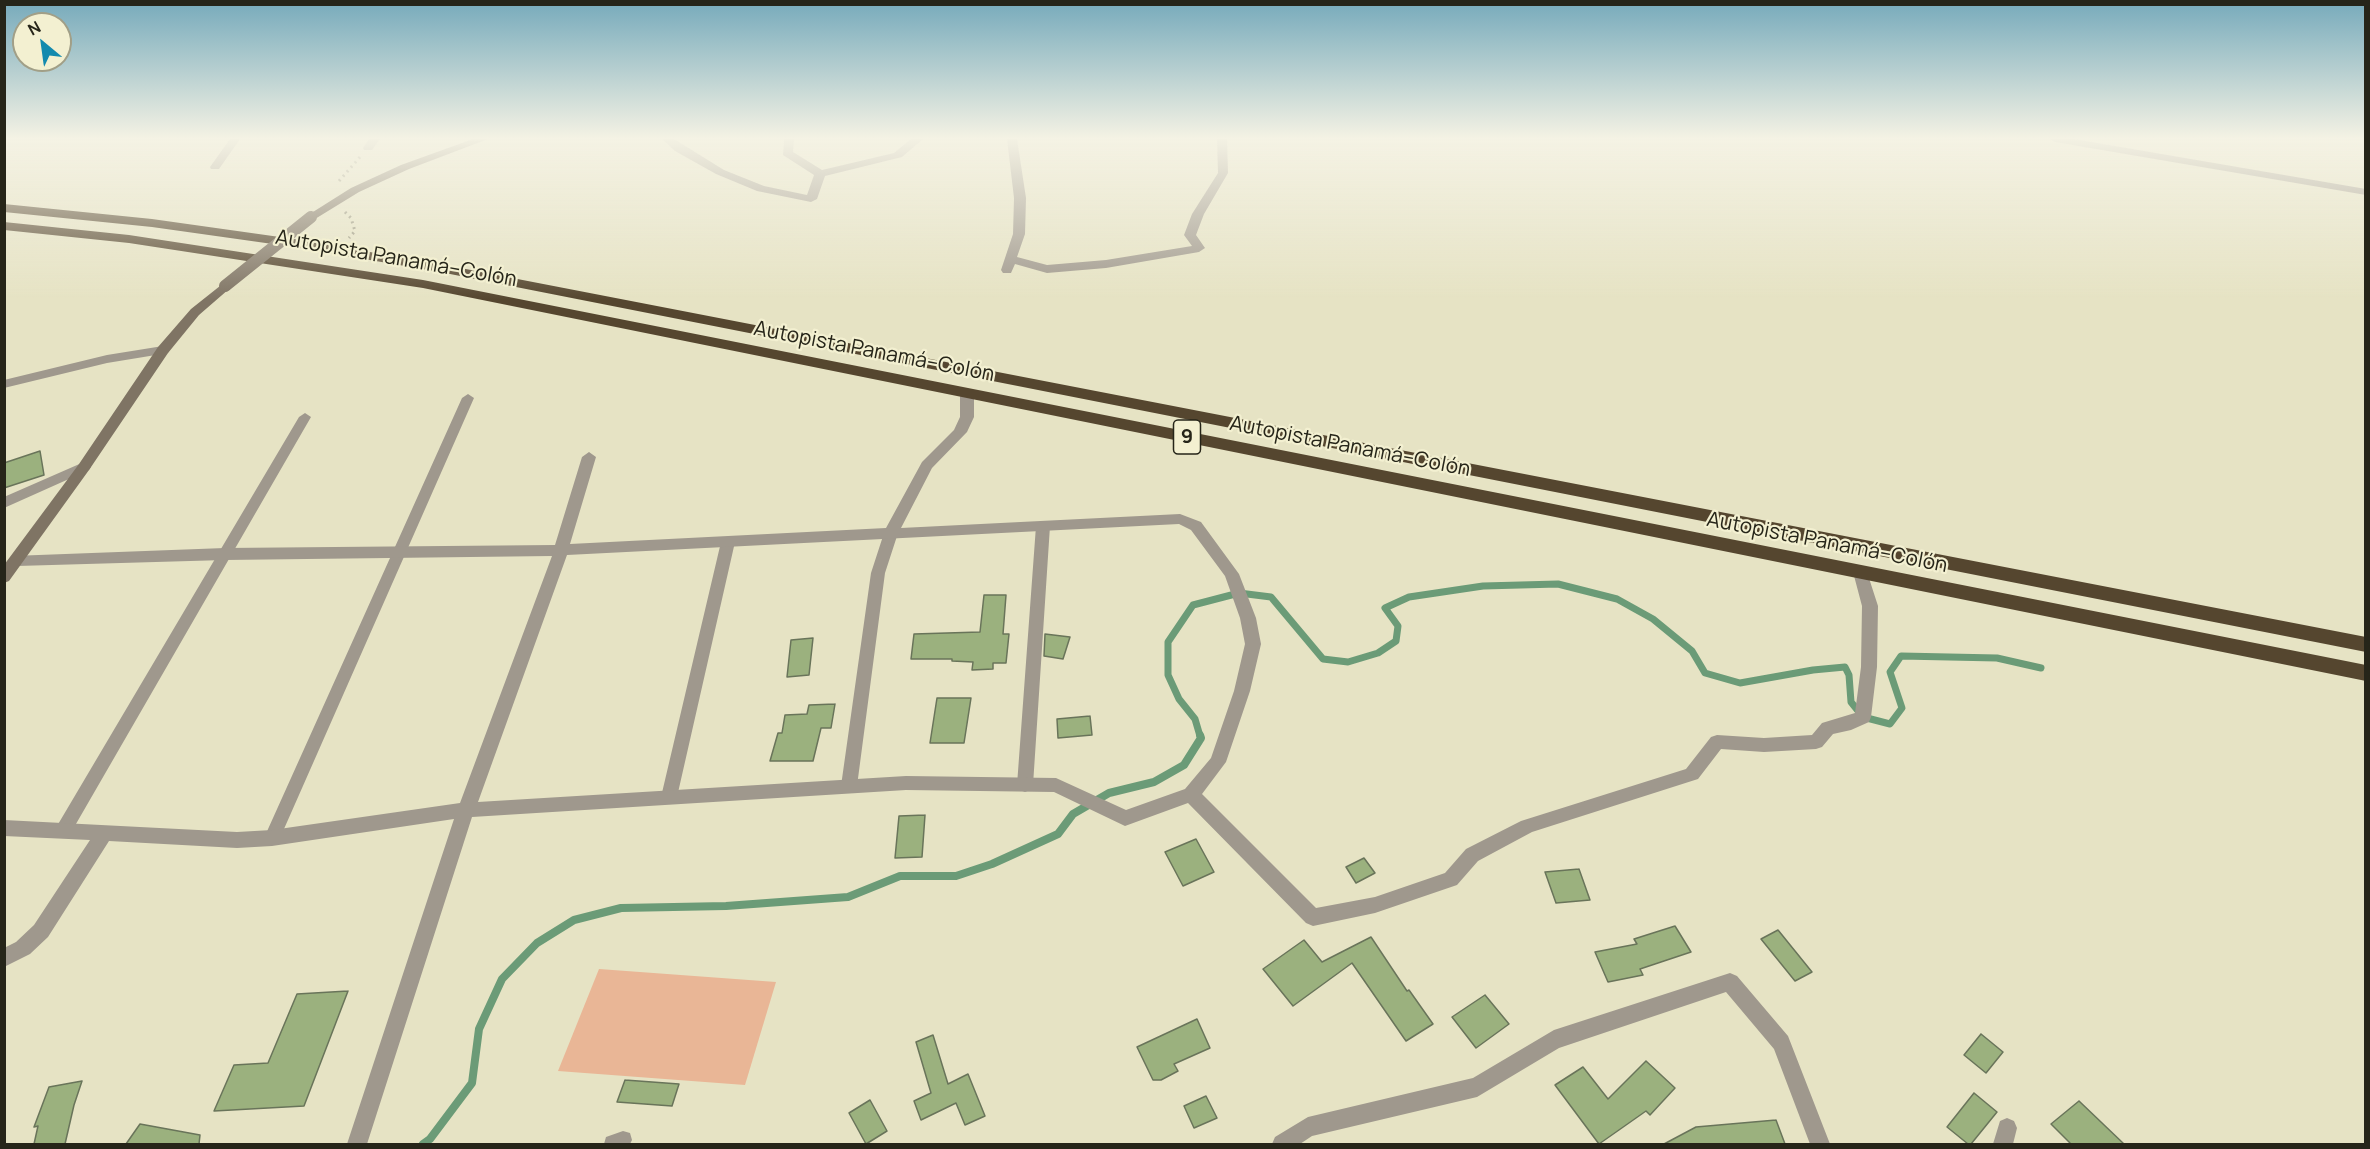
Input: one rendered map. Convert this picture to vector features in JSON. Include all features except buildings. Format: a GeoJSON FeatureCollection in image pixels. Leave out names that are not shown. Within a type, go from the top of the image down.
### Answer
{"type":"FeatureCollection","features":[{"type":"Feature","properties":{"kind":"highway","name":"Autopista Panamá–Colón"},"geometry":{"type":"LineString","coordinates":[[4,208],[152,223],[440,268],[2366,645]]}},
{"type":"Feature","properties":{"kind":"highway","name":"Autopista Panamá–Colón"},"geometry":{"type":"LineString","coordinates":[[4,226],[129,239],[423,284],[2366,674]]}},
{"type":"Feature","properties":{"kind":"street"},"geometry":{"type":"LineString","coordinates":[[4,578],[84,467],[163,350],[195,312],[311,217],[351,193]]}},
{"type":"Feature","properties":{"kind":"street"},"geometry":{"type":"LineString","coordinates":[[779,193],[810,199],[813,193]]}},
{"type":"Feature","properties":{"kind":"street"},"geometry":{"type":"LineString","coordinates":[[1019,193],[1019,234],[1008,264],[1047,269],[1106,264],[1199,248],[1190,235],[1198,214],[1211,193]]}},
{"type":"Feature","properties":{"kind":"street"},"geometry":{"type":"LineString","coordinates":[[4,384],[107,358],[163,350]]}},
{"type":"Feature","properties":{"kind":"street"},"geometry":{"type":"LineString","coordinates":[[891,533],[927,465],[960,432],[967,417],[967,393]]}},
{"type":"Feature","properties":{"kind":"street"},"geometry":{"type":"LineString","coordinates":[[357,1144],[466,810],[561,550],[589,457]]}},
{"type":"Feature","properties":{"kind":"street"},"geometry":{"type":"LineString","coordinates":[[4,503],[84,467]]}},
{"type":"Feature","properties":{"kind":"street"},"geometry":{"type":"LineString","coordinates":[[4,828],[237,840],[272,838],[466,810],[906,783],[1056,785],[1125,818],[1191,794],[1218,762],[1242,690],[1253,644],[1248,618],[1232,574],[1196,526],[1180,519],[561,550],[225,554],[17,560]]}},
{"type":"Feature","properties":{"kind":"street"},"geometry":{"type":"LineString","coordinates":[[1191,794],[1313,917],[1375,905],[1451,879],[1472,855],[1527,826],[1692,774],[1717,742],[1764,745],[1816,742],[1828,728],[1845,725],[1863,717],[1869,667],[1870,606],[1860,572]]}},
{"type":"Feature","properties":{"kind":"street"},"geometry":{"type":"LineString","coordinates":[[4,958],[23,948],[41,931],[105,833]]}},
{"type":"Feature","properties":{"kind":"street"},"geometry":{"type":"LineString","coordinates":[[1282,1144],[1308,1127],[1477,1087],[1554,1040],[1730,982],[1781,1043],[1820,1144]]}},
{"type":"Feature","properties":{"kind":"lane"},"geometry":{"type":"LineString","coordinates":[[272,838],[468,398]]}},
{"type":"Feature","properties":{"kind":"lane"},"geometry":{"type":"LineString","coordinates":[[63,831],[305,417]]}},
{"type":"Feature","properties":{"kind":"lane"},"geometry":{"type":"LineString","coordinates":[[1025,785],[1043,526]]}},
{"type":"Feature","properties":{"kind":"lane"},"geometry":{"type":"LineString","coordinates":[[849,786],[878,573],[891,533]]}},
{"type":"Feature","properties":{"kind":"lane"},"geometry":{"type":"LineString","coordinates":[[669,797],[728,542]]}},
{"type":"Feature","properties":{"kind":"path"},"geometry":{"type":"LineString","coordinates":[[334,203],[351,218],[355,231],[334,250]]}},
{"type":"Feature","properties":{"kind":"shaded area"},"geometry":{"type":"Polygon","coordinates":[[[599,969],[776,982],[745,1085],[558,1071],[599,969]]]}},
{"type":"Feature","properties":{"kind":"waterway"},"geometry":{"type":"LineString","coordinates":[[1200,736],[1195,719],[1179,699],[1168,675],[1168,642],[1193,605],[1239,593],[1271,597],[1323,659],[1348,662],[1378,653],[1396,641],[1398,626],[1385,608],[1409,597],[1483,586],[1558,584],[1617,599],[1653,619],[1692,651],[1705,673],[1740,683],[1813,670],[1845,667],[1849,675],[1851,702],[1863,717],[1890,724],[1902,708],[1890,672],[1901,656],[1997,658],[2041,668]]}},
{"type":"Feature","properties":{"kind":"waterway"},"geometry":{"type":"LineString","coordinates":[[423,1144],[430,1139],[472,1083],[479,1029],[502,979],[537,943],[574,920],[621,908],[726,906],[848,897],[900,876],[956,876],[992,864],[1058,834],[1073,814],[1109,793],[1154,782],[1184,765],[1201,738],[1200,735]]}}]}
